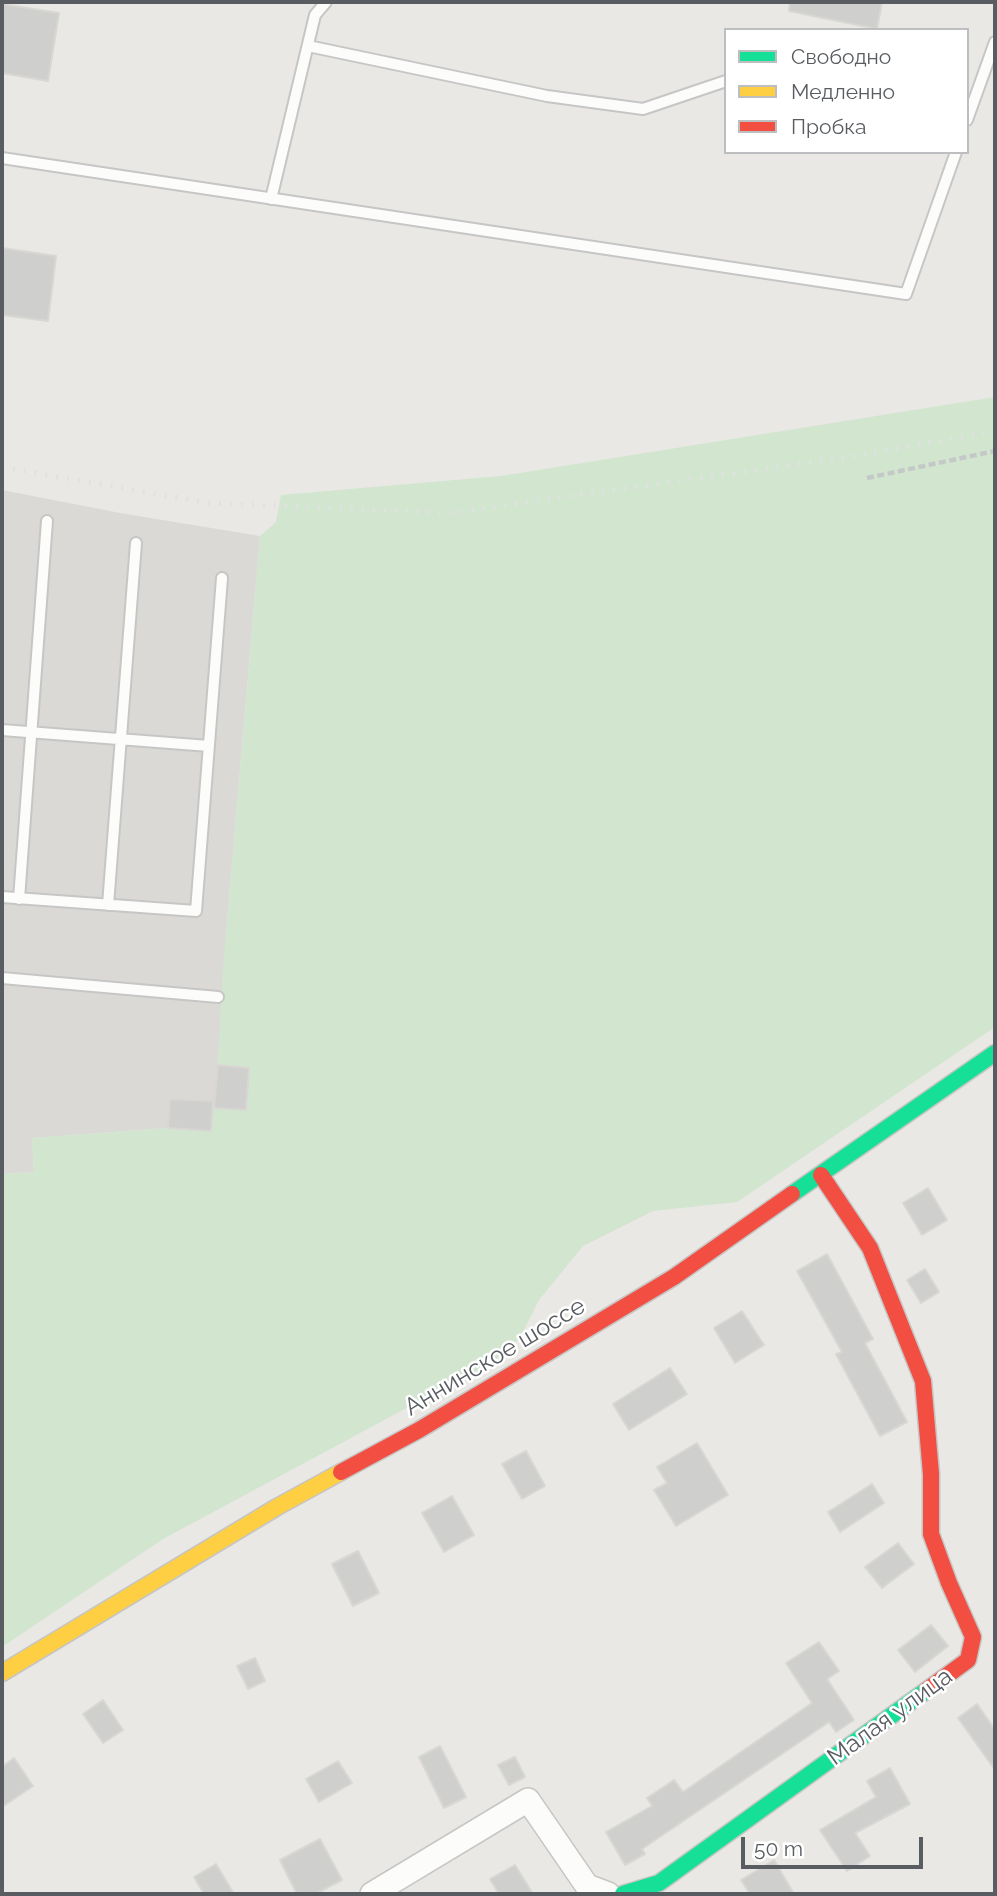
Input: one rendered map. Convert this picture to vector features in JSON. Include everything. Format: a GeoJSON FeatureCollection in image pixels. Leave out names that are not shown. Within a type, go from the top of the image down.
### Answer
{"type":"FeatureCollection","features":[{"type":"Feature","properties":{"kind":"main road","name":"Аннинское шоссе"},"geometry":{"type":"LineString","coordinates":[[2,1673],[277,1507],[419,1430],[674,1277],[995,1053]]}},
{"type":"Feature","properties":{"kind":"main road","name":"Малая улица"},"geometry":{"type":"LineString","coordinates":[[623,1894],[659,1883],[968,1660],[973,1637],[948,1583],[931,1534],[931,1474],[923,1381],[870,1248],[821,1175]]}},
{"type":"Feature","properties":{"kind":"street"},"geometry":{"type":"LineString","coordinates":[[372,1894],[528,1800],[587,1886],[608,1894]]}},
{"type":"Feature","properties":{"kind":"lane"},"geometry":{"type":"LineString","coordinates":[[271,199],[315,15],[326,2]]}},
{"type":"Feature","properties":{"kind":"lane"},"geometry":{"type":"LineString","coordinates":[[969,114],[995,42]]}},
{"type":"Feature","properties":{"kind":"lane"},"geometry":{"type":"LineString","coordinates":[[308,46],[547,96],[643,109],[724,82]]}},
{"type":"Feature","properties":{"kind":"lane"},"geometry":{"type":"LineString","coordinates":[[2,158],[905,293],[955,154]]}},
{"type":"Feature","properties":{"kind":"lane"},"geometry":{"type":"LineString","coordinates":[[19,899],[47,521]]}},
{"type":"Feature","properties":{"kind":"lane"},"geometry":{"type":"LineString","coordinates":[[108,905],[136,543]]}},
{"type":"Feature","properties":{"kind":"lane"},"geometry":{"type":"LineString","coordinates":[[2,897],[196,911],[222,578]]}},
{"type":"Feature","properties":{"kind":"lane"},"geometry":{"type":"LineString","coordinates":[[2,730],[209,746]]}},
{"type":"Feature","properties":{"kind":"lane"},"geometry":{"type":"LineString","coordinates":[[2,978],[218,997]]}},
{"type":"Feature","properties":{"kind":"path"},"geometry":{"type":"LineString","coordinates":[[867,478],[995,451]]}},
{"type":"Feature","properties":{"kind":"shaded area"},"geometry":{"type":"Polygon","coordinates":[[[2,490],[260,536],[227,922],[218,1065],[249,1068],[246,1110],[211,1131],[168,1128],[32,1138],[34,1172],[2,1174],[2,490]]]}},
{"type":"Feature","properties":{"kind":"green space"},"geometry":{"type":"Polygon","coordinates":[[[995,397],[995,1027],[737,1202],[653,1211],[583,1246],[539,1300],[520,1338],[483,1370],[427,1397],[163,1539],[2,1647],[2,1174],[34,1172],[32,1138],[168,1128],[211,1131],[214,1108],[246,1110],[249,1068],[218,1065],[223,969],[260,536],[276,522],[281,495],[501,476],[995,397]]]}},
{"type":"Feature","properties":{"kind":"building"},"geometry":{"type":"Polygon","coordinates":[[[790,2],[882,2],[877,28],[789,11],[790,2]]]}},
{"type":"Feature","properties":{"kind":"building"},"geometry":{"type":"Polygon","coordinates":[[[2,4],[59,13],[48,81],[2,73],[2,4]]]}},
{"type":"Feature","properties":{"kind":"building"},"geometry":{"type":"Polygon","coordinates":[[[2,248],[56,256],[48,321],[2,315],[2,248]]]}},
{"type":"Feature","properties":{"kind":"building"},"geometry":{"type":"Polygon","coordinates":[[[218,1065],[249,1068],[246,1110],[214,1108],[218,1065]]]}},
{"type":"Feature","properties":{"kind":"building"},"geometry":{"type":"Polygon","coordinates":[[[170,1099],[213,1101],[211,1131],[168,1128],[170,1099]]]}},
{"type":"Feature","properties":{"kind":"building"},"geometry":{"type":"Polygon","coordinates":[[[928,1188],[947,1220],[922,1235],[903,1203],[928,1188]]]}},
{"type":"Feature","properties":{"kind":"building"},"geometry":{"type":"Polygon","coordinates":[[[827,1254],[873,1339],[865,1343],[907,1422],[880,1436],[836,1354],[842,1352],[797,1271],[827,1254]]]}},
{"type":"Feature","properties":{"kind":"building"},"geometry":{"type":"Polygon","coordinates":[[[925,1269],[939,1292],[921,1303],[907,1280],[925,1269]]]}},
{"type":"Feature","properties":{"kind":"building"},"geometry":{"type":"Polygon","coordinates":[[[742,1311],[764,1345],[735,1363],[714,1328],[742,1311]]]}},
{"type":"Feature","properties":{"kind":"building"},"geometry":{"type":"Polygon","coordinates":[[[670,1368],[687,1394],[629,1430],[613,1404],[670,1368]]]}},
{"type":"Feature","properties":{"kind":"building"},"geometry":{"type":"Polygon","coordinates":[[[697,1443],[728,1495],[676,1526],[654,1490],[667,1483],[657,1467],[697,1443]]]}},
{"type":"Feature","properties":{"kind":"building"},"geometry":{"type":"Polygon","coordinates":[[[526,1451],[545,1486],[522,1499],[502,1464],[526,1451]]]}},
{"type":"Feature","properties":{"kind":"building"},"geometry":{"type":"Polygon","coordinates":[[[872,1484],[884,1503],[840,1532],[828,1512],[872,1484]]]}},
{"type":"Feature","properties":{"kind":"building"},"geometry":{"type":"Polygon","coordinates":[[[452,1496],[474,1535],[444,1552],[422,1513],[452,1496]]]}},
{"type":"Feature","properties":{"kind":"building"},"geometry":{"type":"Polygon","coordinates":[[[898,1543],[914,1564],[882,1588],[865,1567],[898,1543]]]}},
{"type":"Feature","properties":{"kind":"building"},"geometry":{"type":"Polygon","coordinates":[[[358,1551],[379,1593],[353,1606],[332,1564],[358,1551]]]}},
{"type":"Feature","properties":{"kind":"building"},"geometry":{"type":"Polygon","coordinates":[[[931,1625],[948,1646],[915,1672],[898,1650],[931,1625]]]}},
{"type":"Feature","properties":{"kind":"building"},"geometry":{"type":"Polygon","coordinates":[[[819,1642],[839,1671],[827,1679],[854,1720],[836,1732],[829,1722],[642,1849],[645,1854],[625,1865],[606,1832],[652,1806],[647,1798],[674,1780],[683,1792],[812,1703],[786,1663],[819,1642]]]}},
{"type":"Feature","properties":{"kind":"building"},"geometry":{"type":"Polygon","coordinates":[[[255,1658],[265,1681],[248,1689],[237,1666],[255,1658]]]}},
{"type":"Feature","properties":{"kind":"building"},"geometry":{"type":"Polygon","coordinates":[[[103,1700],[123,1730],[103,1743],[83,1714],[103,1700]]]}},
{"type":"Feature","properties":{"kind":"building"},"geometry":{"type":"Polygon","coordinates":[[[977,1704],[995,1730],[995,1770],[958,1718],[977,1704]]]}},
{"type":"Feature","properties":{"kind":"building"},"geometry":{"type":"Polygon","coordinates":[[[440,1746],[466,1797],[444,1808],[419,1757],[440,1746]]]}},
{"type":"Feature","properties":{"kind":"building"},"geometry":{"type":"Polygon","coordinates":[[[515,1757],[525,1777],[509,1785],[498,1765],[515,1757]]]}},
{"type":"Feature","properties":{"kind":"building"},"geometry":{"type":"Polygon","coordinates":[[[14,1758],[33,1786],[2,1807],[2,1767],[14,1758]]]}},
{"type":"Feature","properties":{"kind":"building"},"geometry":{"type":"Polygon","coordinates":[[[338,1761],[352,1783],[319,1802],[306,1779],[338,1761]]]}},
{"type":"Feature","properties":{"kind":"building"},"geometry":{"type":"Polygon","coordinates":[[[890,1768],[910,1804],[855,1833],[870,1856],[847,1871],[820,1830],[876,1797],[867,1781],[890,1768]]]}},
{"type":"Feature","properties":{"kind":"building"},"geometry":{"type":"Polygon","coordinates":[[[320,1839],[342,1880],[315,1894],[297,1894],[280,1860],[320,1839]]]}},
{"type":"Feature","properties":{"kind":"building"},"geometry":{"type":"Polygon","coordinates":[[[774,1860],[794,1894],[750,1894],[741,1880],[774,1860]]]}},
{"type":"Feature","properties":{"kind":"building"},"geometry":{"type":"Polygon","coordinates":[[[216,1864],[234,1894],[204,1894],[194,1877],[216,1864]]]}},
{"type":"Feature","properties":{"kind":"building"},"geometry":{"type":"Polygon","coordinates":[[[515,1865],[533,1894],[499,1894],[490,1879],[515,1865]]]}},
{"type":"Feature","properties":{"kind":"railway"},"geometry":{"type":"LineString","coordinates":[[2,467],[209,503],[452,513],[855,456],[995,431]]}},
{"type":"Feature","properties":{"kind":"traffic: fast"},"geometry":{"type":"LineString","coordinates":[[792,1194],[995,1053]]}},
{"type":"Feature","properties":{"kind":"traffic: fast"},"geometry":{"type":"LineString","coordinates":[[623,1894],[659,1883],[927,1690]]}},
{"type":"Feature","properties":{"kind":"traffic: slow"},"geometry":{"type":"LineString","coordinates":[[2,1673],[277,1507],[341,1472]]}},
{"type":"Feature","properties":{"kind":"traffic: jam"},"geometry":{"type":"LineString","coordinates":[[821,1175],[870,1248],[923,1381],[931,1474],[931,1534],[973,1637],[968,1660],[927,1690]]}},
{"type":"Feature","properties":{"kind":"traffic: jam"},"geometry":{"type":"LineString","coordinates":[[341,1472],[419,1430],[674,1277],[792,1194]]}}]}
